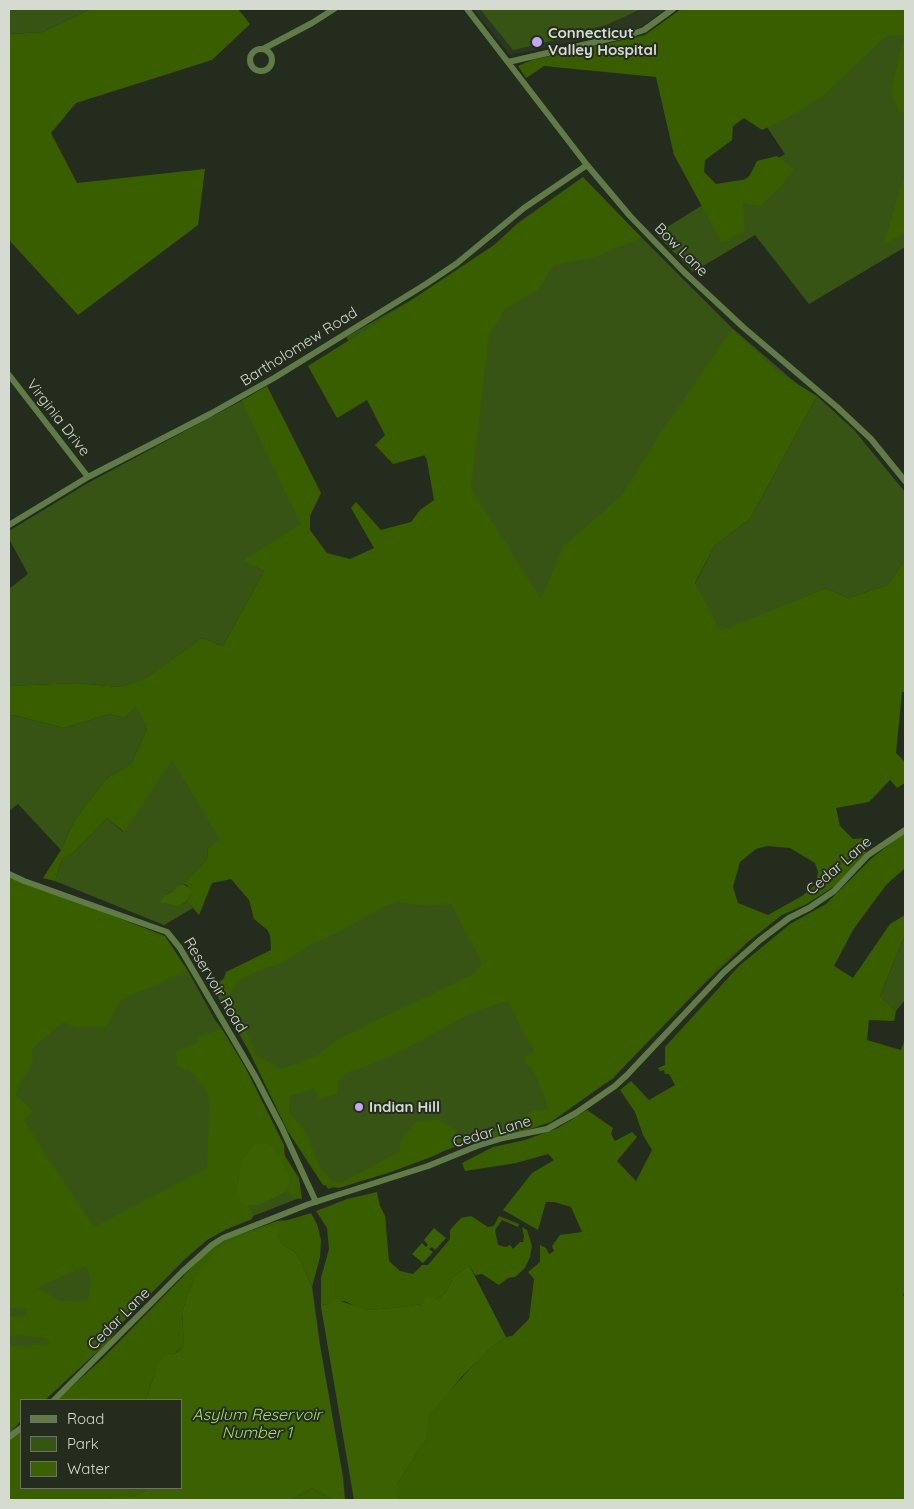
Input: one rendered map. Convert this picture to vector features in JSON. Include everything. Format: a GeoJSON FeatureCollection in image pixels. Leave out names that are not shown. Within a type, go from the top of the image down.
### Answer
{"type":"FeatureCollection","features":[{"type":"Feature","properties":{"kind":"street"},"geometry":{"type":"LineString","coordinates":[[263,49],[334,9]]}},
{"type":"Feature","properties":{"kind":"street","name":"Bow Lane"},"geometry":{"type":"LineString","coordinates":[[467,9],[587,165],[630,216],[684,272],[871,439],[905,481]]}},
{"type":"Feature","properties":{"kind":"street"},"geometry":{"type":"LineString","coordinates":[[508,62],[635,33],[644,30],[673,9]]}},
{"type":"Feature","properties":{"kind":"street","name":"Bartholomew Road"},"geometry":{"type":"LineString","coordinates":[[9,525],[88,477],[210,414],[274,378],[426,284],[456,264],[524,208],[587,165]]}},
{"type":"Feature","properties":{"kind":"street","name":"Virginia Drive"},"geometry":{"type":"LineString","coordinates":[[9,375],[88,477]]}},
{"type":"Feature","properties":{"kind":"street","name":"Cedar Lane"},"geometry":{"type":"LineString","coordinates":[[55,1399],[182,1272],[212,1245],[242,1230],[316,1202],[428,1166],[503,1138],[548,1129],[576,1113],[615,1086],[724,972],[760,940],[789,918],[809,908],[826,896],[840,885],[868,855],[905,830]]}},
{"type":"Feature","properties":{"kind":"street","name":"Reservoir Road"},"geometry":{"type":"LineString","coordinates":[[9,874],[167,932],[180,948],[255,1076],[282,1128],[316,1202]]}},
{"type":"Feature","properties":{"kind":"street"},"geometry":{"type":"LineString","coordinates":[[9,1437],[20,1429]]}},
{"type":"Feature","properties":{"kind":"shaded area"},"geometry":{"type":"Polygon","coordinates":[[[90,9],[238,9],[250,24],[212,60],[76,103],[51,133],[77,183],[205,169],[198,225],[78,315],[9,240],[9,34],[43,32],[90,9]]]}},
{"type":"Feature","properties":{"kind":"shaded area","name":"Connecticut Valley Hospital"},"geometry":{"type":"Polygon","coordinates":[[[473,9],[667,9],[639,28],[510,55],[473,9]]]}},
{"type":"Feature","properties":{"kind":"shaded area"},"geometry":{"type":"Polygon","coordinates":[[[681,9],[905,9],[905,112],[899,113],[891,92],[904,35],[886,36],[823,96],[786,119],[762,130],[744,118],[733,126],[732,140],[705,160],[704,172],[716,184],[748,179],[757,161],[777,156],[794,169],[781,186],[761,206],[743,203],[745,230],[722,243],[674,155],[656,77],[544,66],[526,78],[518,66],[532,60],[645,35],[681,9]]]}},
{"type":"Feature","properties":{"kind":"shaded area"},"geometry":{"type":"Polygon","coordinates":[[[905,173],[905,233],[883,245],[904,177],[905,173]]]}},
{"type":"Feature","properties":{"kind":"shaded area"},"geometry":{"type":"Polygon","coordinates":[[[583,177],[642,238],[592,258],[554,265],[539,289],[505,309],[489,336],[471,488],[541,599],[563,547],[622,495],[660,434],[732,329],[778,372],[817,396],[750,519],[715,545],[695,583],[721,631],[826,588],[848,598],[887,585],[905,560],[905,692],[902,692],[896,753],[905,762],[905,783],[897,788],[890,780],[869,802],[836,808],[840,826],[853,839],[864,838],[866,855],[838,884],[805,905],[782,915],[725,960],[613,1078],[551,1122],[524,1131],[455,1146],[391,1172],[339,1188],[323,1185],[287,1130],[227,1005],[221,986],[226,972],[271,950],[270,932],[254,919],[249,900],[231,879],[212,883],[199,915],[187,901],[191,893],[187,885],[183,884],[207,860],[208,848],[220,839],[172,760],[124,832],[107,818],[72,854],[62,859],[55,881],[43,878],[61,850],[75,819],[107,778],[131,764],[147,729],[135,706],[125,718],[110,714],[64,728],[13,715],[9,716],[9,686],[77,683],[118,687],[144,680],[202,638],[223,646],[264,571],[242,561],[301,524],[241,401],[267,386],[321,493],[310,516],[310,530],[327,553],[350,559],[374,548],[351,508],[356,502],[381,530],[411,522],[420,510],[434,500],[426,455],[393,464],[375,445],[385,435],[367,400],[337,418],[308,366],[494,245],[518,223],[583,177]],[[767,846],[756,849],[740,862],[733,887],[738,903],[768,915],[802,896],[816,884],[818,872],[815,863],[790,848],[767,846]],[[397,902],[381,908],[339,932],[312,944],[282,963],[258,971],[238,981],[230,994],[256,1055],[281,1069],[316,1056],[340,1038],[475,973],[482,963],[451,904],[429,906],[397,902]],[[507,1001],[473,1012],[375,1063],[346,1073],[337,1083],[338,1094],[320,1099],[314,1089],[290,1096],[289,1112],[304,1129],[320,1167],[331,1180],[340,1183],[399,1152],[403,1136],[416,1122],[437,1119],[455,1130],[466,1142],[505,1125],[518,1125],[532,1111],[547,1109],[546,1101],[533,1069],[525,1062],[526,1056],[534,1052],[507,1001]]]}},
{"type":"Feature","properties":{"kind":"shaded area"},"geometry":{"type":"Polygon","coordinates":[[[905,832],[905,868],[886,885],[853,930],[834,966],[853,978],[890,924],[905,915],[905,935],[880,996],[896,1011],[894,1021],[869,1020],[867,1040],[901,1050],[905,1039],[905,1292],[903,1295],[905,1299],[905,1500],[397,1500],[397,1484],[427,1438],[430,1415],[477,1361],[494,1345],[506,1337],[512,1336],[529,1319],[534,1279],[528,1272],[540,1262],[540,1245],[546,1248],[549,1254],[554,1251],[552,1246],[560,1235],[582,1232],[571,1207],[554,1202],[546,1202],[538,1230],[503,1210],[532,1173],[554,1160],[548,1154],[516,1163],[465,1171],[462,1163],[493,1147],[525,1140],[558,1128],[587,1110],[613,1128],[611,1134],[615,1141],[632,1132],[637,1137],[617,1161],[636,1181],[652,1150],[643,1135],[635,1112],[620,1090],[631,1081],[649,1100],[675,1085],[669,1074],[665,1074],[664,1070],[660,1071],[658,1068],[665,1065],[665,1047],[739,966],[790,924],[826,904],[872,858],[905,832]]]}},
{"type":"Feature","properties":{"kind":"shaded area"},"geometry":{"type":"Polygon","coordinates":[[[9,875],[165,936],[188,971],[121,1000],[105,1027],[75,1027],[63,1022],[31,1050],[33,1060],[15,1094],[33,1111],[24,1121],[94,1227],[207,1168],[210,1097],[193,1073],[177,1066],[176,1051],[199,1042],[198,1036],[222,1029],[245,1067],[284,1145],[285,1156],[299,1178],[302,1199],[294,1198],[286,1191],[290,1178],[275,1148],[251,1147],[244,1158],[238,1180],[245,1205],[248,1205],[253,1216],[252,1219],[207,1240],[185,1259],[121,1324],[108,1342],[46,1399],[20,1399],[20,1421],[9,1431],[9,1346],[50,1344],[46,1338],[21,1335],[9,1337],[9,1317],[26,1315],[26,1309],[9,1308],[9,875]],[[86,1266],[37,1288],[60,1301],[88,1300],[91,1282],[86,1266]]]}},
{"type":"Feature","properties":{"kind":"shaded area"},"geometry":{"type":"Polygon","coordinates":[[[377,1192],[380,1206],[385,1216],[389,1261],[400,1271],[413,1274],[422,1265],[428,1265],[450,1239],[450,1230],[461,1218],[471,1216],[488,1227],[494,1226],[499,1216],[519,1224],[518,1227],[502,1220],[495,1230],[498,1245],[506,1247],[510,1245],[513,1249],[520,1242],[523,1242],[522,1227],[527,1230],[532,1246],[525,1268],[515,1277],[508,1278],[499,1285],[482,1274],[475,1275],[469,1265],[453,1277],[446,1293],[422,1304],[369,1310],[345,1301],[322,1305],[321,1307],[321,1278],[329,1249],[327,1228],[316,1211],[347,1199],[377,1192]]]}},
{"type":"Feature","properties":{"kind":"shaded area"},"geometry":{"type":"Polygon","coordinates":[[[311,1213],[317,1224],[321,1240],[320,1257],[312,1287],[295,1252],[281,1243],[278,1235],[194,1279],[182,1312],[184,1346],[156,1369],[146,1399],[58,1399],[102,1359],[211,1248],[230,1238],[277,1221],[288,1220],[311,1213]]]}},
{"type":"Feature","properties":{"kind":"shaded area"},"geometry":{"type":"Polygon","coordinates":[[[20,1431],[20,1489],[147,1489],[147,1491],[131,1497],[113,1497],[106,1500],[9,1500],[9,1440],[20,1431]]]}},
{"type":"Feature","properties":{"kind":"shaded area"},"geometry":{"type":"Polygon","coordinates":[[[312,1488],[334,1500],[290,1500],[312,1488]]]}},
{"type":"Feature","properties":{"kind":"green space"},"geometry":{"type":"Polygon","coordinates":[[[9,9],[90,9],[43,32],[9,34],[9,9]]]}},
{"type":"Feature","properties":{"kind":"green space","name":"Connecticut Valley Hospital"},"geometry":{"type":"Polygon","coordinates":[[[480,9],[636,9],[637,11],[606,25],[576,35],[513,50],[480,9]]]}},
{"type":"Feature","properties":{"kind":"green space"},"geometry":{"type":"Polygon","coordinates":[[[905,23],[905,247],[809,304],[755,235],[693,272],[656,234],[785,154],[759,115],[905,23]]]}},
{"type":"Feature","properties":{"kind":"green space"},"geometry":{"type":"Polygon","coordinates":[[[642,238],[732,328],[796,383],[644,501],[651,800],[745,945],[705,983],[612,1079],[561,1112],[328,1189],[211,985],[279,953],[221,840],[208,848],[207,860],[183,884],[178,885],[172,892],[165,895],[179,906],[187,901],[193,908],[164,925],[55,881],[62,859],[72,854],[107,818],[123,832],[172,759],[142,681],[118,687],[77,683],[9,686],[9,589],[28,574],[9,539],[9,531],[88,483],[241,401],[302,516],[302,524],[243,561],[264,571],[223,646],[202,638],[149,677],[196,669],[461,511],[346,337],[436,286],[642,238]]]}},
{"type":"Feature","properties":{"kind":"green space"},"geometry":{"type":"Polygon","coordinates":[[[817,396],[854,430],[905,492],[905,560],[887,585],[848,598],[826,588],[721,632],[695,584],[715,545],[750,519],[817,396]]]}},
{"type":"Feature","properties":{"kind":"green space"},"geometry":{"type":"Polygon","coordinates":[[[135,705],[147,729],[131,764],[107,778],[75,819],[61,850],[18,804],[9,811],[9,716],[13,715],[64,728],[110,714],[125,718],[135,705]]]}},
{"type":"Feature","properties":{"kind":"green space"},"geometry":{"type":"Polygon","coordinates":[[[905,935],[905,1000],[896,1011],[880,996],[905,935]]]}},
{"type":"Feature","properties":{"kind":"green space"},"geometry":{"type":"Polygon","coordinates":[[[188,971],[222,1029],[218,1031],[279,1147],[302,1197],[199,1237],[20,1399],[20,1422],[9,1434],[9,984],[188,971]]]}},
{"type":"Feature","properties":{"kind":"water"},"geometry":{"type":"Polygon","coordinates":[[[183,884],[191,889],[187,901],[179,906],[160,902],[165,895],[172,892],[178,885],[183,884]]]}},
{"type":"Feature","properties":{"kind":"water"},"geometry":{"type":"Polygon","coordinates":[[[265,1143],[272,1146],[277,1152],[289,1176],[289,1185],[285,1192],[267,1201],[257,1205],[245,1205],[241,1202],[237,1189],[242,1162],[251,1147],[256,1144],[265,1143]]]}},
{"type":"Feature","properties":{"kind":"water","name":"Asylum Reservoir Number 1"},"geometry":{"type":"Polygon","coordinates":[[[280,1227],[278,1235],[281,1243],[295,1252],[312,1287],[343,1477],[345,1500],[334,1500],[312,1488],[290,1500],[106,1500],[113,1497],[131,1497],[147,1489],[182,1489],[182,1399],[146,1399],[156,1369],[163,1356],[175,1354],[184,1346],[182,1312],[194,1279],[217,1249],[238,1237],[263,1228],[280,1227]]]}},
{"type":"Feature","properties":{"kind":"water"},"geometry":{"type":"Polygon","coordinates":[[[434,1228],[446,1238],[435,1250],[432,1247],[429,1249],[433,1252],[423,1263],[412,1254],[422,1243],[426,1247],[428,1245],[424,1240],[434,1228]]]}},
{"type":"Feature","properties":{"kind":"water","name":"Asylum Reservoir Number 1"},"geometry":{"type":"Polygon","coordinates":[[[469,1265],[506,1337],[494,1345],[463,1375],[430,1415],[427,1438],[397,1484],[397,1500],[354,1500],[321,1307],[333,1299],[369,1310],[422,1304],[426,1295],[436,1299],[446,1293],[453,1277],[469,1265]]]}},
{"type":"Feature","properties":{"kind":"place","name":"Connecticut Valley Hospital"},"geometry":{"type":"Point","coordinates":[537,42]}},
{"type":"Feature","properties":{"kind":"place","name":"Indian Hill"},"geometry":{"type":"Point","coordinates":[359,1107]}}]}
